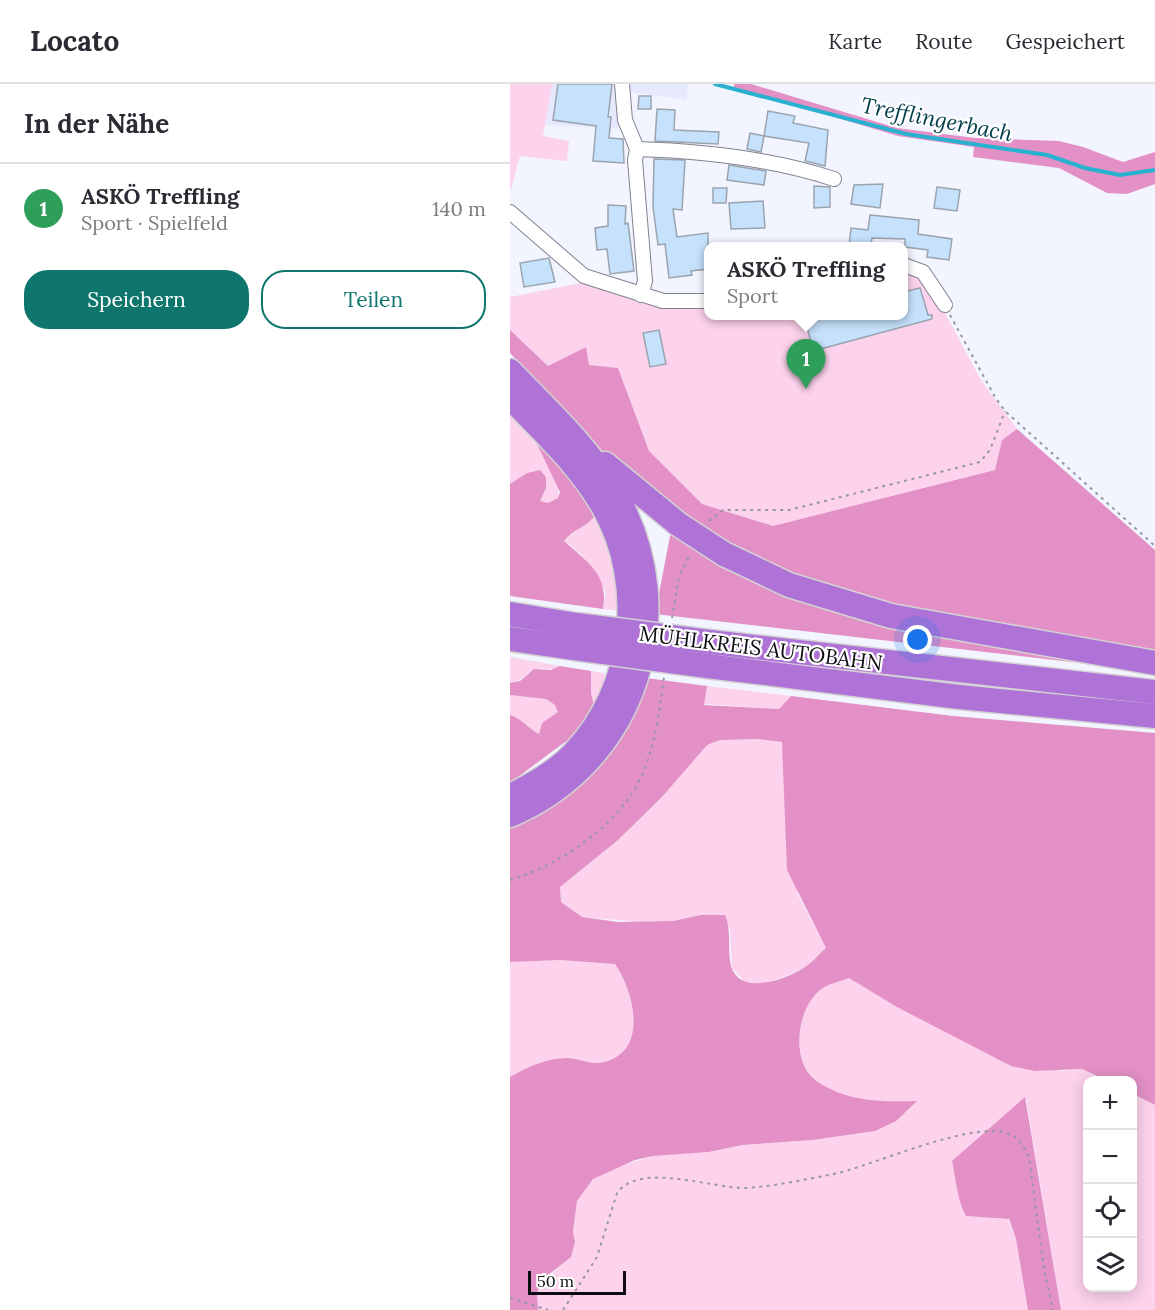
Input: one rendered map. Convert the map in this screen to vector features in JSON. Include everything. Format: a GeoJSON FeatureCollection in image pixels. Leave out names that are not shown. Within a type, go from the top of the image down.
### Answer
{"type":"FeatureCollection","features":[{"type":"Feature","properties":{"kind":"highway"},"geometry":{"type":"LineString","coordinates":[[510,371],[578,442],[678,524],[724,554],[789,585],[872,611],[950,628],[1155,663]]}},
{"type":"Feature","properties":{"kind":"highway"},"geometry":{"type":"LineString","coordinates":[[510,397],[572,462],[604,509],[614,528],[626,566],[630,608],[629,637],[624,663],[602,714],[590,734],[554,771],[510,796]]}},
{"type":"Feature","properties":{"kind":"highway"},"geometry":{"type":"LineString","coordinates":[[510,815],[552,793],[573,777],[605,741],[629,697],[644,643],[645,580],[635,536],[615,493],[578,442]]}},
{"type":"Feature","properties":{"kind":"highway","name":"MÜHLKREIS AUTOBAHN"},"geometry":{"type":"LineString","coordinates":[[510,614],[710,642],[1155,692]]}},
{"type":"Feature","properties":{"kind":"highway","name":"MÜHLKREIS AUTOBAHN"},"geometry":{"type":"LineString","coordinates":[[510,639],[959,697],[1155,716]]}},
{"type":"Feature","properties":{"kind":"street"},"geometry":{"type":"LineString","coordinates":[[622,84],[625,120],[637,149],[635,160],[645,281],[642,295]]}},
{"type":"Feature","properties":{"kind":"street"},"geometry":{"type":"LineString","coordinates":[[637,149],[736,156],[790,166],[834,179]]}},
{"type":"Feature","properties":{"kind":"street"},"geometry":{"type":"LineString","coordinates":[[510,212],[584,276],[642,295],[683,303],[704,302]]}},
{"type":"Feature","properties":{"kind":"street"},"geometry":{"type":"LineString","coordinates":[[908,266],[923,272],[945,305]]}},
{"type":"Feature","properties":{"kind":"path"},"geometry":{"type":"LineString","coordinates":[[945,305],[994,397],[1005,411],[1155,546]]}},
{"type":"Feature","properties":{"kind":"path"},"geometry":{"type":"LineString","coordinates":[[704,529],[709,521],[723,510],[789,510],[980,462],[990,450],[1005,411]]}},
{"type":"Feature","properties":{"kind":"path"},"geometry":{"type":"LineString","coordinates":[[672,620],[679,576],[695,546]]}},
{"type":"Feature","properties":{"kind":"path"},"geometry":{"type":"LineString","coordinates":[[510,880],[550,864],[573,849],[619,810],[644,770],[659,712],[666,666]]}},
{"type":"Feature","properties":{"kind":"path"},"geometry":{"type":"LineString","coordinates":[[563,1310],[597,1257],[617,1193],[623,1184],[632,1180],[656,1178],[746,1188],[780,1184],[833,1174],[917,1147],[974,1133],[997,1131],[1010,1134],[1023,1145],[1029,1157],[1044,1269],[1053,1310]]}},
{"type":"Feature","properties":{"kind":"path"},"geometry":{"type":"LineString","coordinates":[[510,1298],[548,1310]]}},
{"type":"Feature","properties":{"kind":"shaded area"},"geometry":{"type":"Polygon","coordinates":[[[510,84],[552,84],[543,136],[569,141],[567,161],[520,156],[510,192],[510,84]]]}},
{"type":"Feature","properties":{"kind":"shaded area"},"geometry":{"type":"Polygon","coordinates":[[[552,84],[616,84],[618,113],[623,129],[545,125],[552,84]]]}},
{"type":"Feature","properties":{"kind":"shaded area"},"geometry":{"type":"Polygon","coordinates":[[[628,84],[688,84],[687,100],[628,92],[628,84]]]}},
{"type":"Feature","properties":{"kind":"shaded area"},"geometry":{"type":"Polygon","coordinates":[[[734,84],[751,84],[897,128],[975,138],[1059,141],[1123,162],[1155,152],[1155,184],[1127,194],[1107,193],[1059,168],[973,157],[974,147],[898,136],[734,87],[734,84]]]}},
{"type":"Feature","properties":{"kind":"shaded area"},"geometry":{"type":"Polygon","coordinates":[[[908,272],[923,278],[937,298],[981,380],[1017,429],[1002,440],[995,470],[773,526],[702,504],[649,451],[618,368],[589,365],[586,347],[548,366],[510,330],[510,297],[586,282],[663,307],[704,307],[704,320],[908,320],[908,272]]]}},
{"type":"Feature","properties":{"kind":"shaded area"},"geometry":{"type":"Polygon","coordinates":[[[510,330],[548,366],[586,347],[589,365],[618,368],[649,451],[702,504],[773,526],[995,470],[1002,440],[1017,429],[1155,550],[1155,653],[929,617],[827,591],[713,538],[608,457],[510,353],[510,330]]]}},
{"type":"Feature","properties":{"kind":"shaded area"},"geometry":{"type":"Polygon","coordinates":[[[510,404],[526,421],[559,485],[558,498],[548,503],[540,501],[546,488],[546,477],[540,470],[527,473],[510,484],[510,404]]]}},
{"type":"Feature","properties":{"kind":"shaded area"},"geometry":{"type":"Polygon","coordinates":[[[526,421],[548,445],[596,514],[564,541],[588,563],[599,578],[603,587],[603,609],[510,596],[510,484],[527,473],[540,470],[546,477],[546,488],[540,501],[548,503],[558,498],[560,492],[526,421]]]}},
{"type":"Feature","properties":{"kind":"shaded area"},"geometry":{"type":"Polygon","coordinates":[[[596,514],[608,528],[623,611],[603,609],[606,592],[582,555],[564,541],[596,514]]]}},
{"type":"Feature","properties":{"kind":"shaded area"},"geometry":{"type":"Polygon","coordinates":[[[671,531],[826,606],[1080,663],[655,614],[671,531]]]}},
{"type":"Feature","properties":{"kind":"shaded area"},"geometry":{"type":"Polygon","coordinates":[[[510,657],[560,666],[554,669],[536,669],[518,681],[510,683],[510,657]]]}},
{"type":"Feature","properties":{"kind":"shaded area"},"geometry":{"type":"Polygon","coordinates":[[[560,666],[591,671],[591,693],[594,706],[579,740],[565,742],[510,783],[510,715],[539,734],[542,723],[558,712],[555,705],[546,699],[510,695],[510,683],[520,681],[534,669],[551,670],[560,666]]]}},
{"type":"Feature","properties":{"kind":"shaded area"},"geometry":{"type":"Polygon","coordinates":[[[591,671],[604,673],[608,692],[594,706],[591,693],[591,671]]]}},
{"type":"Feature","properties":{"kind":"shaded area"},"geometry":{"type":"Polygon","coordinates":[[[646,678],[707,686],[704,705],[779,709],[791,696],[953,716],[1155,733],[1155,1105],[1137,1096],[1137,1076],[1097,1076],[1082,1069],[1035,1071],[1011,1066],[895,1006],[849,978],[819,991],[805,1011],[799,1037],[803,1063],[809,1074],[829,1089],[841,1094],[879,1101],[917,1101],[896,1121],[875,1131],[813,1140],[742,1145],[709,1152],[653,1156],[635,1160],[593,1179],[577,1201],[573,1232],[575,1242],[571,1257],[543,1279],[537,1293],[538,1310],[510,1310],[510,1077],[544,1061],[559,1058],[599,1063],[615,1058],[626,1048],[632,1036],[634,1021],[628,991],[615,964],[560,960],[510,962],[510,823],[603,761],[621,736],[637,707],[646,678]],[[759,739],[720,740],[707,745],[662,797],[618,840],[560,887],[561,902],[582,917],[618,922],[673,921],[701,915],[725,915],[731,966],[736,975],[744,981],[765,983],[797,972],[826,948],[787,870],[782,742],[759,739]]]}},
{"type":"Feature","properties":{"kind":"shaded area"},"geometry":{"type":"Polygon","coordinates":[[[707,686],[791,696],[779,709],[704,704],[707,686]]]}},
{"type":"Feature","properties":{"kind":"shaded area"},"geometry":{"type":"Polygon","coordinates":[[[510,695],[546,699],[555,705],[558,712],[542,723],[539,734],[510,715],[510,695]]]}},
{"type":"Feature","properties":{"kind":"shaded area"},"geometry":{"type":"Polygon","coordinates":[[[759,739],[782,742],[798,895],[826,948],[805,968],[761,984],[744,981],[732,968],[730,928],[701,915],[673,921],[640,922],[582,917],[561,902],[560,887],[618,840],[662,797],[707,745],[720,740],[759,739]]]}},
{"type":"Feature","properties":{"kind":"shaded area"},"geometry":{"type":"Polygon","coordinates":[[[560,960],[615,964],[622,976],[632,1006],[634,1021],[632,1036],[626,1048],[615,1058],[591,1063],[571,1058],[559,1058],[544,1061],[510,1077],[510,962],[560,960]]]}},
{"type":"Feature","properties":{"kind":"shaded area"},"geometry":{"type":"Polygon","coordinates":[[[849,978],[895,1006],[1061,1071],[1082,1069],[1097,1076],[1083,1076],[1083,1292],[1137,1292],[1137,1096],[1155,1105],[1155,1310],[1061,1310],[1026,1098],[966,1216],[1008,1219],[1016,1239],[1028,1310],[538,1310],[540,1287],[559,1267],[575,1242],[573,1232],[577,1201],[593,1179],[611,1169],[653,1156],[709,1152],[742,1145],[813,1140],[875,1131],[916,1101],[878,1101],[840,1094],[818,1082],[809,1073],[803,1063],[800,1050],[801,1024],[811,1000],[826,987],[849,978]]]}},
{"type":"Feature","properties":{"kind":"shaded area"},"geometry":{"type":"Polygon","coordinates":[[[1025,1097],[1061,1310],[1028,1310],[1016,1239],[1009,1219],[966,1216],[959,1196],[952,1161],[1025,1097]]]}},
{"type":"Feature","properties":{"kind":"building"},"geometry":{"type":"Polygon","coordinates":[[[558,84],[612,84],[608,117],[611,117],[609,138],[623,139],[624,163],[593,161],[596,126],[553,120],[558,84]]]}},
{"type":"Feature","properties":{"kind":"building"},"geometry":{"type":"Polygon","coordinates":[[[639,96],[651,96],[651,109],[638,109],[639,96]]]}},
{"type":"Feature","properties":{"kind":"building"},"geometry":{"type":"Polygon","coordinates":[[[657,109],[675,110],[674,130],[719,132],[718,144],[655,141],[657,109]]]}},
{"type":"Feature","properties":{"kind":"building"},"geometry":{"type":"Polygon","coordinates":[[[768,111],[795,116],[793,123],[828,130],[825,166],[805,161],[809,143],[764,136],[768,111]]]}},
{"type":"Feature","properties":{"kind":"building"},"geometry":{"type":"Polygon","coordinates":[[[750,133],[764,136],[761,152],[747,149],[750,133]]]}},
{"type":"Feature","properties":{"kind":"building"},"geometry":{"type":"Polygon","coordinates":[[[654,159],[685,160],[682,210],[673,209],[677,237],[708,233],[708,242],[704,242],[704,269],[691,271],[692,275],[669,278],[665,244],[658,245],[653,207],[654,159]]]}},
{"type":"Feature","properties":{"kind":"building"},"geometry":{"type":"Polygon","coordinates":[[[729,165],[766,171],[764,185],[727,180],[729,165]]]}},
{"type":"Feature","properties":{"kind":"building"},"geometry":{"type":"Polygon","coordinates":[[[883,184],[880,208],[851,204],[854,185],[883,184]]]}},
{"type":"Feature","properties":{"kind":"building"},"geometry":{"type":"Polygon","coordinates":[[[814,186],[830,187],[830,207],[814,208],[814,186]]]}},
{"type":"Feature","properties":{"kind":"building"},"geometry":{"type":"Polygon","coordinates":[[[937,187],[960,190],[957,211],[934,208],[937,187]]]}},
{"type":"Feature","properties":{"kind":"building"},"geometry":{"type":"Polygon","coordinates":[[[713,188],[727,188],[726,203],[713,203],[713,188]]]}},
{"type":"Feature","properties":{"kind":"building"},"geometry":{"type":"Polygon","coordinates":[[[763,201],[765,228],[731,229],[729,203],[763,201]]]}},
{"type":"Feature","properties":{"kind":"building"},"geometry":{"type":"Polygon","coordinates":[[[608,205],[626,206],[625,224],[628,223],[634,271],[610,274],[607,249],[597,250],[595,228],[608,226],[608,205]]]}},
{"type":"Feature","properties":{"kind":"building"},"geometry":{"type":"Polygon","coordinates":[[[870,215],[919,220],[918,234],[952,239],[949,260],[927,257],[928,250],[908,247],[908,242],[905,242],[905,239],[872,238],[872,242],[849,242],[851,228],[868,230],[870,215]]]}},
{"type":"Feature","properties":{"kind":"building"},"geometry":{"type":"Polygon","coordinates":[[[549,258],[555,282],[524,287],[520,263],[549,258]]]}},
{"type":"Feature","properties":{"kind":"building"},"geometry":{"type":"Polygon","coordinates":[[[920,288],[928,315],[932,315],[932,319],[813,351],[805,320],[908,320],[908,291],[920,288]]]}},
{"type":"Feature","properties":{"kind":"building"},"geometry":{"type":"Polygon","coordinates":[[[659,330],[666,364],[650,367],[643,333],[659,330]]]}},
{"type":"Feature","properties":{"kind":"waterway","name":"Trefflingerbach"},"geometry":{"type":"LineString","coordinates":[[715,84],[906,134],[1047,155],[1085,168],[1120,175],[1155,170]]}},
{"type":"Feature","properties":{"kind":"place","name":"ASKÖ Treffling"},"geometry":{"type":"Point","coordinates":[806,389]}}]}
